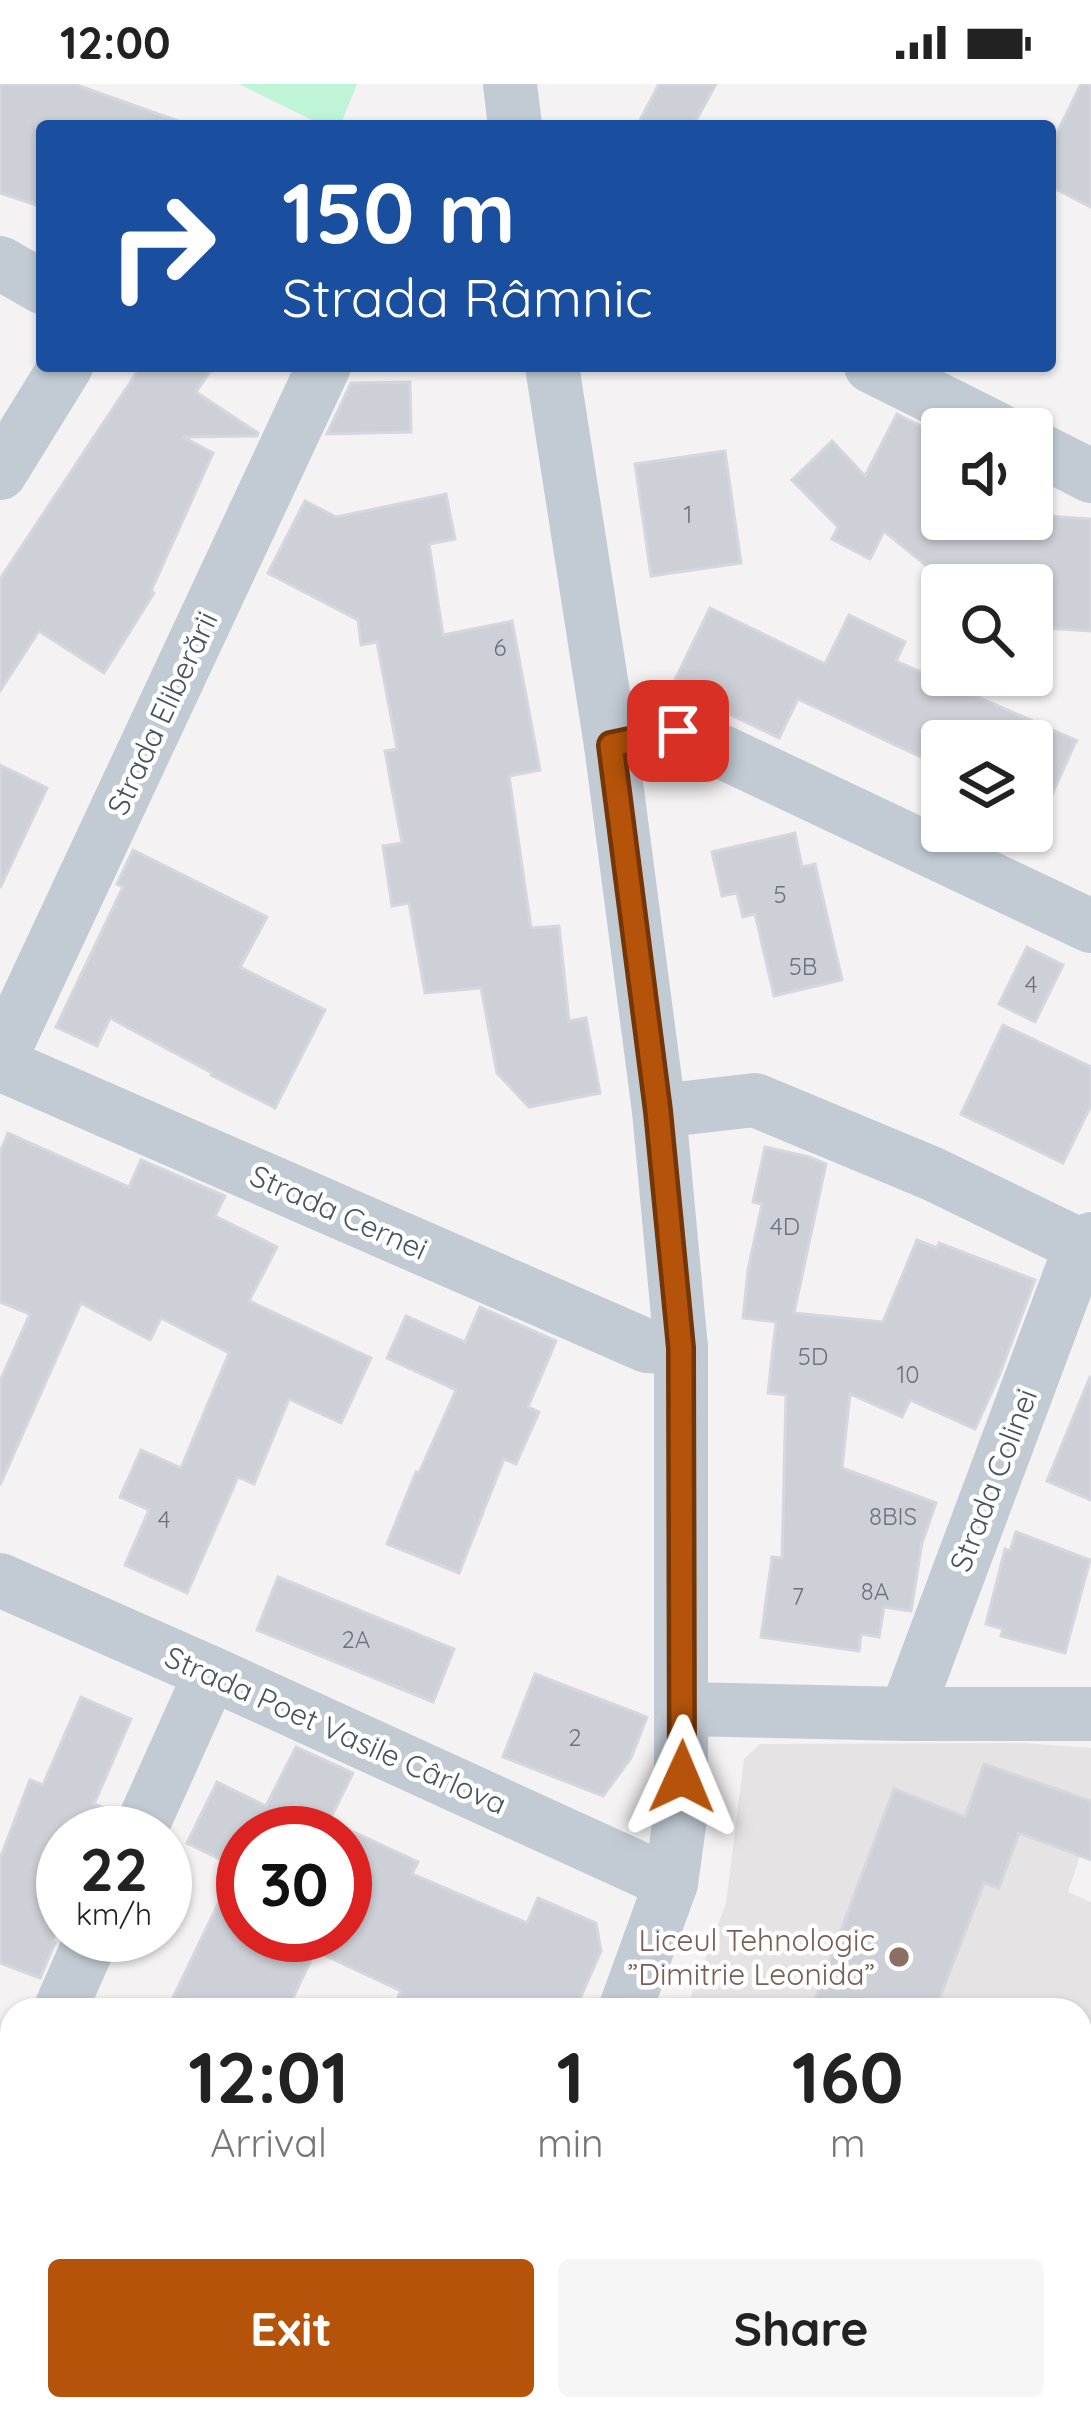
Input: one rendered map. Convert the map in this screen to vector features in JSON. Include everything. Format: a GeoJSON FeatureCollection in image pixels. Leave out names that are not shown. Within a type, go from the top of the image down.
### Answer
{"type":"FeatureCollection","features":[{"type":"Feature","properties":{"kind":"street"},"geometry":{"type":"LineString","coordinates":[[510,84],[514,120]]}},
{"type":"Feature","properties":{"kind":"street"},"geometry":{"type":"LineString","coordinates":[[0,263],[36,283]]}},
{"type":"Feature","properties":{"kind":"street"},"geometry":{"type":"LineString","coordinates":[[0,473],[62,372]]}},
{"type":"Feature","properties":{"kind":"street","name":"Strada Eliberării"},"geometry":{"type":"LineString","coordinates":[[0,1062],[321,372]]}},
{"type":"Feature","properties":{"kind":"street"},"geometry":{"type":"LineString","coordinates":[[553,372],[611,745],[658,1111],[681,1348],[681,1811],[671,1882],[630,1998]]}},
{"type":"Feature","properties":{"kind":"street"},"geometry":{"type":"LineString","coordinates":[[883,372],[956,408]]}},
{"type":"Feature","properties":{"kind":"street"},"geometry":{"type":"LineString","coordinates":[[1053,457],[1091,476]]}},
{"type":"Feature","properties":{"kind":"street"},"geometry":{"type":"LineString","coordinates":[[611,745],[678,731],[1091,926]]}},
{"type":"Feature","properties":{"kind":"street","name":"Strada Cernei"},"geometry":{"type":"LineString","coordinates":[[0,1062],[647,1346],[681,1348]]}},
{"type":"Feature","properties":{"kind":"street","name":"Strada Colinei"},"geometry":{"type":"LineString","coordinates":[[658,1111],[755,1100],[1086,1242],[905,1714]]}},
{"type":"Feature","properties":{"kind":"street","name":"Strada Poet Vasile Cârlova"},"geometry":{"type":"LineString","coordinates":[[0,1580],[671,1882]]}},
{"type":"Feature","properties":{"kind":"street"},"geometry":{"type":"LineString","coordinates":[[151,1806],[211,1672]]}},
{"type":"Feature","properties":{"kind":"street"},"geometry":{"type":"LineString","coordinates":[[683,1709],[1091,1714]]}},
{"type":"Feature","properties":{"kind":"street"},"geometry":{"type":"LineString","coordinates":[[65,1998],[81,1962]]}},
{"type":"Feature","properties":{"kind":"shaded area","name":"Liceul Tehnologic ”Dimitrie Leonida”"},"geometry":{"type":"Polygon","coordinates":[[[1023,1743],[1091,1748],[1091,1823],[1068,1892],[1091,1902],[1091,1998],[690,1998],[726,1903],[744,1759],[760,1744],[1023,1743]]]}},
{"type":"Feature","properties":{"kind":"green space"},"geometry":{"type":"Polygon","coordinates":[[[239,84],[357,84],[342,120],[312,120],[239,84]]]}},
{"type":"Feature","properties":{"kind":"building"},"geometry":{"type":"Polygon","coordinates":[[[0,84],[74,84],[175,120],[36,120],[36,205],[0,193],[0,84]]]}},
{"type":"Feature","properties":{"kind":"building"},"geometry":{"type":"Polygon","coordinates":[[[659,84],[716,84],[696,120],[640,120],[659,84]]]}},
{"type":"Feature","properties":{"kind":"building"},"geometry":{"type":"Polygon","coordinates":[[[1081,84],[1091,84],[1091,207],[1056,189],[1056,135],[1081,84]]]}},
{"type":"Feature","properties":{"kind":"building"},"geometry":{"type":"Polygon","coordinates":[[[137,372],[210,372],[196,392],[258,433],[183,437],[213,453],[154,593],[104,673],[39,631],[0,691],[0,579],[137,372]]]}},
{"type":"Feature","properties":{"kind":"building"},"geometry":{"type":"Polygon","coordinates":[[[410,382],[411,432],[327,434],[351,383],[410,382]]]}},
{"type":"Feature","properties":{"kind":"building"},"geometry":{"type":"Polygon","coordinates":[[[897,414],[921,426],[921,540],[1053,540],[1053,516],[1091,519],[1091,631],[1053,628],[1053,564],[924,564],[884,531],[870,559],[832,539],[838,527],[792,480],[832,441],[865,476],[897,414]]]}},
{"type":"Feature","properties":{"kind":"building"},"geometry":{"type":"Polygon","coordinates":[[[725,451],[741,563],[651,576],[635,464],[725,451]]]}},
{"type":"Feature","properties":{"kind":"building"},"geometry":{"type":"Polygon","coordinates":[[[446,494],[455,539],[429,544],[443,635],[512,621],[540,770],[509,776],[531,928],[559,926],[569,1021],[586,1018],[600,1093],[529,1107],[497,1073],[481,988],[425,993],[409,903],[392,906],[383,846],[402,843],[385,751],[397,749],[377,642],[361,645],[358,620],[268,573],[305,501],[336,517],[446,494]]]}},
{"type":"Feature","properties":{"kind":"building"},"geometry":{"type":"Polygon","coordinates":[[[710,608],[825,664],[849,615],[905,642],[896,661],[921,672],[921,696],[976,696],[1030,720],[921,720],[921,757],[798,699],[779,738],[672,686],[710,608]]]}},
{"type":"Feature","properties":{"kind":"building"},"geometry":{"type":"Polygon","coordinates":[[[1053,730],[1076,741],[1053,792],[1053,730]]]}},
{"type":"Feature","properties":{"kind":"building"},"geometry":{"type":"Polygon","coordinates":[[[0,765],[47,788],[0,888],[0,765]]]}},
{"type":"Feature","properties":{"kind":"building"},"geometry":{"type":"Polygon","coordinates":[[[795,833],[802,867],[815,864],[842,980],[774,996],[755,914],[743,917],[737,893],[722,896],[712,852],[795,833]]]}},
{"type":"Feature","properties":{"kind":"building"},"geometry":{"type":"Polygon","coordinates":[[[133,850],[267,917],[240,967],[325,1010],[275,1108],[110,1018],[97,1046],[56,1027],[123,887],[117,884],[133,850]]]}},
{"type":"Feature","properties":{"kind":"building"},"geometry":{"type":"Polygon","coordinates":[[[1027,947],[1063,965],[1035,1022],[999,1004],[1027,947]]]}},
{"type":"Feature","properties":{"kind":"building"},"geometry":{"type":"Polygon","coordinates":[[[1003,1025],[1091,1067],[1091,1105],[1063,1163],[961,1114],[1003,1025]]]}},
{"type":"Feature","properties":{"kind":"building"},"geometry":{"type":"Polygon","coordinates":[[[8,1133],[129,1187],[141,1160],[225,1196],[215,1216],[277,1247],[249,1301],[371,1358],[341,1423],[289,1399],[254,1484],[238,1477],[187,1593],[125,1565],[149,1510],[120,1497],[141,1450],[181,1468],[229,1353],[161,1318],[150,1340],[81,1303],[0,1485],[0,1381],[30,1314],[0,1302],[0,1152],[8,1133]]]}},
{"type":"Feature","properties":{"kind":"building"},"geometry":{"type":"Polygon","coordinates":[[[765,1147],[826,1164],[794,1313],[883,1322],[917,1240],[937,1248],[939,1243],[1035,1280],[975,1429],[910,1400],[902,1417],[850,1394],[842,1468],[936,1503],[922,1543],[911,1611],[884,1607],[879,1637],[861,1634],[859,1651],[761,1637],[772,1557],[782,1558],[786,1395],[768,1393],[776,1322],[743,1318],[762,1204],[753,1202],[765,1147]]]}},
{"type":"Feature","properties":{"kind":"building"},"geometry":{"type":"Polygon","coordinates":[[[480,1307],[556,1341],[528,1407],[539,1412],[516,1464],[504,1459],[459,1573],[387,1544],[456,1390],[387,1358],[406,1316],[465,1342],[480,1307]]]}},
{"type":"Feature","properties":{"kind":"building"},"geometry":{"type":"Polygon","coordinates":[[[1091,1377],[1091,1500],[1047,1481],[1091,1377]]]}},
{"type":"Feature","properties":{"kind":"building"},"geometry":{"type":"Polygon","coordinates":[[[1016,1532],[1090,1560],[1065,1653],[1001,1636],[1003,1629],[986,1624],[1005,1549],[1010,1551],[1016,1532]]]}},
{"type":"Feature","properties":{"kind":"building"},"geometry":{"type":"Polygon","coordinates":[[[278,1577],[454,1649],[433,1702],[257,1630],[278,1577]]]}},
{"type":"Feature","properties":{"kind":"building"},"geometry":{"type":"Polygon","coordinates":[[[535,1674],[647,1717],[631,1758],[603,1796],[503,1757],[535,1674]]]}},
{"type":"Feature","properties":{"kind":"building"},"geometry":{"type":"Polygon","coordinates":[[[81,1697],[131,1719],[94,1804],[99,1806],[36,1806],[36,1962],[47,1962],[40,1978],[0,1963],[0,1859],[30,1780],[43,1785],[81,1697]]]}},
{"type":"Feature","properties":{"kind":"building"},"geometry":{"type":"Polygon","coordinates":[[[296,1747],[353,1773],[336,1806],[266,1806],[296,1747]]]}},
{"type":"Feature","properties":{"kind":"building"},"geometry":{"type":"Polygon","coordinates":[[[984,1764],[1091,1801],[1091,1860],[1019,1833],[999,1888],[984,1883],[940,1998],[816,1998],[894,1789],[965,1817],[984,1764]]]}},
{"type":"Feature","properties":{"kind":"building"},"geometry":{"type":"Polygon","coordinates":[[[217,1782],[266,1806],[216,1806],[216,1857],[192,1845],[192,1833],[217,1782]]]}},
{"type":"Feature","properties":{"kind":"building"},"geometry":{"type":"Polygon","coordinates":[[[372,1841],[418,1862],[412,1874],[527,1923],[538,1898],[596,1923],[601,1951],[580,1998],[398,1998],[401,1991],[339,1962],[372,1962],[372,1841]]]}},
{"type":"Feature","properties":{"kind":"building"},"geometry":{"type":"Polygon","coordinates":[[[216,1908],[216,1962],[310,1962],[293,1998],[173,1998],[216,1908]]]}},
{"type":"Feature","properties":{"kind":"place","name":"Liceul Tehnologic ”Dimitrie Leonida”"},"geometry":{"type":"Point","coordinates":[899,1957]}},
{"type":"Feature","properties":{"kind":"route"},"geometry":{"type":"LineString","coordinates":[[678,731],[611,745],[658,1111],[681,1348],[682,1777]]}}]}
